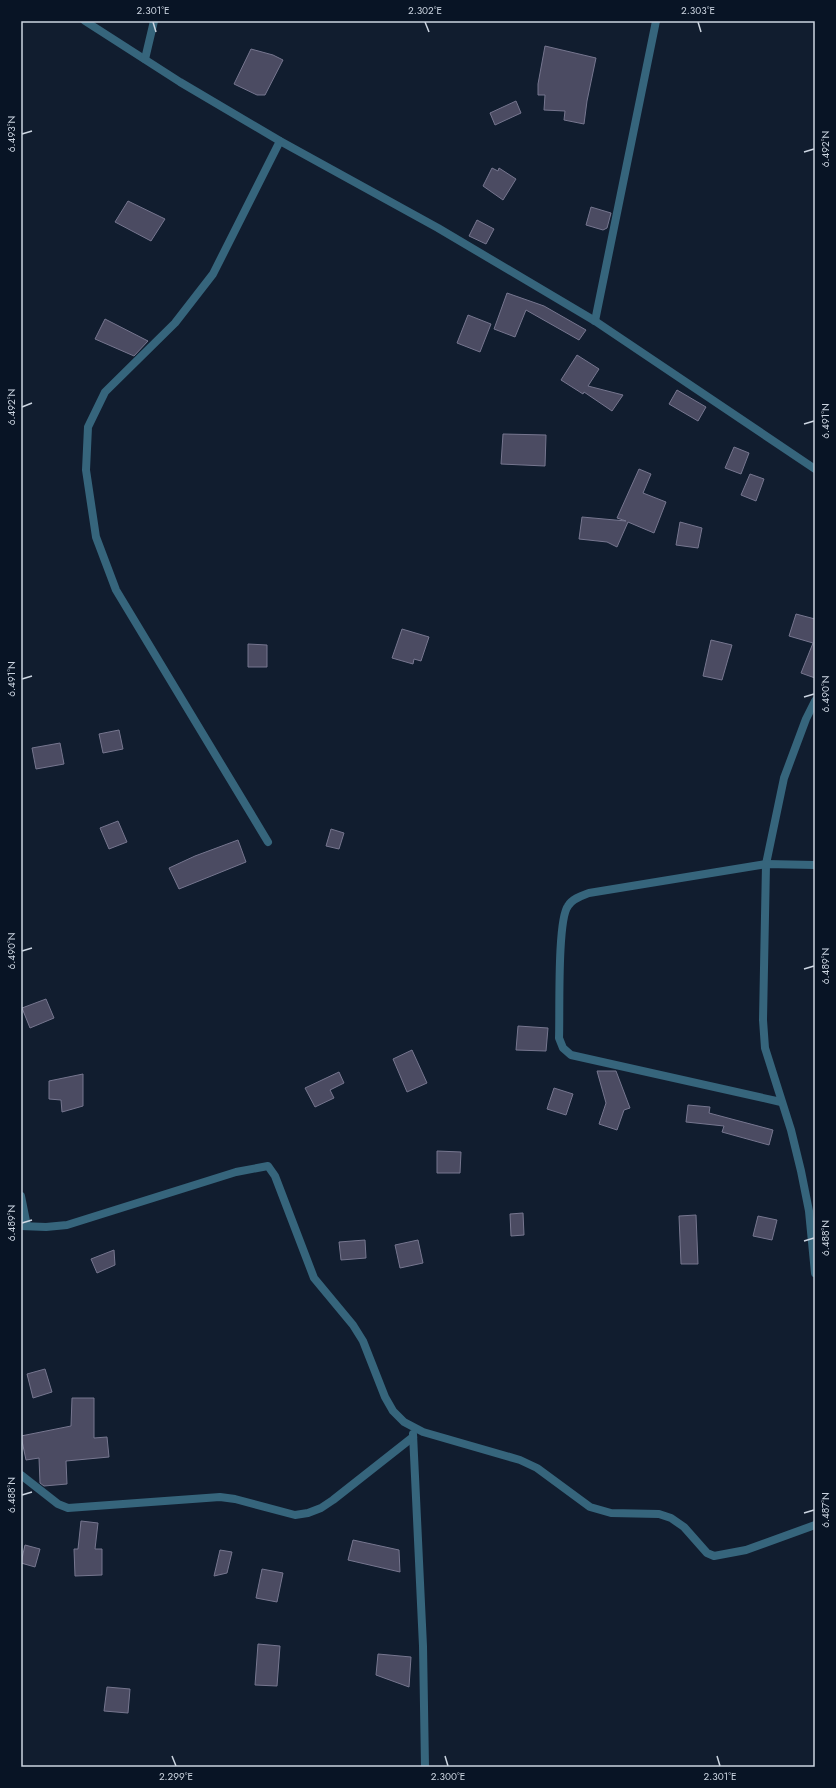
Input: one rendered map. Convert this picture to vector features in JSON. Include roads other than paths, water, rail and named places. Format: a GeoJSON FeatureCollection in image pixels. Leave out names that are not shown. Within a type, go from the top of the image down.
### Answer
{"type":"FeatureCollection","features":[{"type":"Feature","properties":{"kind":"street"},"geometry":{"type":"LineString","coordinates":[[85,21],[280,142],[438,228],[595,321],[815,470]]}},
{"type":"Feature","properties":{"kind":"street"},"geometry":{"type":"LineString","coordinates":[[145,59],[154,21]]}},
{"type":"Feature","properties":{"kind":"street"},"geometry":{"type":"LineString","coordinates":[[595,321],[656,21]]}},
{"type":"Feature","properties":{"kind":"street"},"geometry":{"type":"LineString","coordinates":[[268,842],[116,590],[96,537],[86,470],[88,427],[105,392],[175,322],[213,274],[280,142]]}},
{"type":"Feature","properties":{"kind":"street"},"geometry":{"type":"LineString","coordinates":[[815,701],[806,719],[784,778],[766,864],[763,1020],[765,1048],[791,1130],[801,1171],[809,1212],[815,1273]]}},
{"type":"Feature","properties":{"kind":"street"},"geometry":{"type":"LineString","coordinates":[[781,1102],[571,1055],[563,1048],[559,1038],[562,930],[567,906],[574,899],[589,893],[766,864],[815,865]]}},
{"type":"Feature","properties":{"kind":"street"},"geometry":{"type":"LineString","coordinates":[[21,1196],[24,1226],[46,1227],[66,1225],[236,1172],[268,1166],[275,1176],[314,1278],[353,1325],[363,1342],[385,1397],[394,1411],[412,1428],[520,1460],[537,1468],[590,1507],[611,1513],[659,1514],[671,1518],[684,1527],[707,1553],[714,1556],[746,1550],[815,1526]]}},
{"type":"Feature","properties":{"kind":"street"},"geometry":{"type":"LineString","coordinates":[[412,1428],[422,1615],[425,1767]]}},
{"type":"Feature","properties":{"kind":"street"},"geometry":{"type":"LineString","coordinates":[[21,1475],[58,1504],[68,1508],[220,1497],[235,1499],[295,1515],[314,1511],[333,1500],[413,1437]]}}]}
